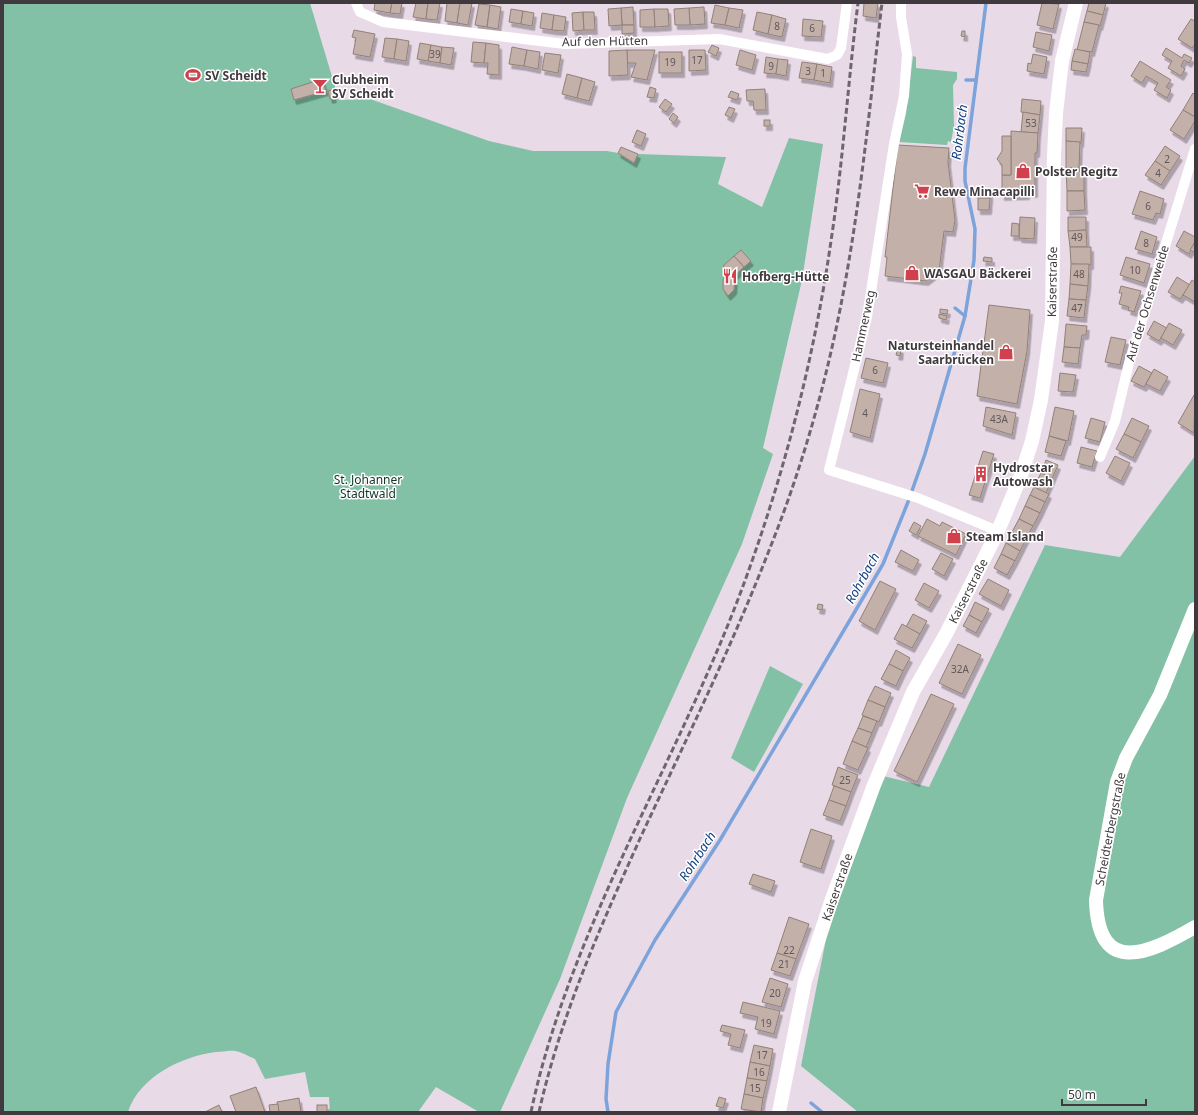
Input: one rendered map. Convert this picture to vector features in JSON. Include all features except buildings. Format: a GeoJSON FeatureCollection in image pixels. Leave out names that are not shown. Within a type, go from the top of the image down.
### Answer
{"type":"FeatureCollection","features":[{"type":"Feature","properties":{"kind":"main road","name":"Kaiserstraße"},"geometry":{"type":"LineString","coordinates":[[779,1112],[799,1004],[805,981],[832,899],[871,792],[913,692],[946,634],[998,531],[1020,478],[1032,441],[1041,400],[1052,321],[1056,113],[1062,61],[1076,3]]}},
{"type":"Feature","properties":{"kind":"main road","name":"Scheidterbergstraße"},"geometry":{"type":"LineString","coordinates":[[1195,609],[1160,695],[1126,758],[1117,782],[1096,900],[1097,917],[1106,941],[1113,948],[1122,952],[1136,954],[1146,951],[1162,945],[1195,927]]}},
{"type":"Feature","properties":{"kind":"street","name":"Auf den Hütten"},"geometry":{"type":"LineString","coordinates":[[356,3],[360,12],[383,22],[565,44],[705,38],[719,39],[828,59],[837,54],[841,48],[847,3]]}},
{"type":"Feature","properties":{"kind":"street","name":"Hammerweg"},"geometry":{"type":"LineString","coordinates":[[901,3],[901,17],[907,54],[904,96],[894,144],[867,317],[829,470],[918,498],[998,531]]}},
{"type":"Feature","properties":{"kind":"street","name":"Auf der Ochsenweide"},"geometry":{"type":"LineString","coordinates":[[1100,457],[1115,421],[1135,343],[1195,149]]}},
{"type":"Feature","properties":{"kind":"green space","name":"St. Johanner Stadtwald"},"geometry":{"type":"Polygon","coordinates":[[[3,3],[310,3],[339,100],[370,99],[489,141],[533,151],[607,151],[618,153],[634,163],[638,154],[726,157],[718,184],[762,207],[789,138],[823,144],[802,280],[763,448],[773,454],[742,544],[627,798],[560,979],[500,1112],[479,1112],[436,1087],[418,1112],[330,1112],[329,1097],[310,1097],[305,1072],[265,1079],[255,1059],[240,1052],[230,1051],[203,1054],[189,1058],[163,1070],[142,1088],[128,1112],[3,1112],[3,3]]]}},
{"type":"Feature","properties":{"kind":"green space"},"geometry":{"type":"Polygon","coordinates":[[[913,56],[916,57],[916,68],[957,72],[957,79],[953,85],[954,126],[951,142],[948,141],[947,145],[899,142],[906,114],[913,56]]]}},
{"type":"Feature","properties":{"kind":"green space"},"geometry":{"type":"Polygon","coordinates":[[[1195,456],[1195,1112],[858,1112],[801,1066],[827,934],[883,776],[929,787],[1045,545],[1120,557],[1195,456]]]}},
{"type":"Feature","properties":{"kind":"green space"},"geometry":{"type":"Polygon","coordinates":[[[770,666],[803,684],[754,772],[731,758],[770,666]]]}},
{"type":"Feature","properties":{"kind":"waterway","name":"Rohrbach"},"geometry":{"type":"LineString","coordinates":[[608,1112],[606,1099],[608,1064],[616,1012],[655,940],[720,840],[883,564],[908,502],[925,454],[965,316],[974,260],[975,229],[965,181],[965,168],[986,3]]}},
{"type":"Feature","properties":{"kind":"waterway"},"geometry":{"type":"LineString","coordinates":[[966,80],[976,80]]}},
{"type":"Feature","properties":{"kind":"waterway"},"geometry":{"type":"LineString","coordinates":[[955,308],[965,316]]}},
{"type":"Feature","properties":{"kind":"waterway"},"geometry":{"type":"LineString","coordinates":[[811,1103],[822,1112]]}},
{"type":"Feature","properties":{"kind":"railway"},"geometry":{"type":"LineString","coordinates":[[531,1112],[549,1044],[571,977],[627,846],[717,652],[743,586],[772,502],[796,416],[816,329],[824,285],[839,182],[858,3]]}},
{"type":"Feature","properties":{"kind":"railway"},"geometry":{"type":"LineString","coordinates":[[539,1112],[559,1040],[584,969],[643,832],[739,624],[779,526],[807,442],[830,357],[851,248],[863,166],[882,3]]}},
{"type":"Feature","properties":{"kind":"place","name":"SV Scheidt"},"geometry":{"type":"Point","coordinates":[193,75]}},
{"type":"Feature","properties":{"kind":"place","name":"Clubheim SV Scheidt"},"geometry":{"type":"Point","coordinates":[320,86]}},
{"type":"Feature","properties":{"kind":"place","name":"Polster Regitz"},"geometry":{"type":"Point","coordinates":[1023,171]}},
{"type":"Feature","properties":{"kind":"place","name":"Rewe Minacapilli"},"geometry":{"type":"Point","coordinates":[922,191]}},
{"type":"Feature","properties":{"kind":"place","name":"WASGAU Bäckerei"},"geometry":{"type":"Point","coordinates":[912,273]}},
{"type":"Feature","properties":{"kind":"place","name":"Hofberg-Hütte"},"geometry":{"type":"Point","coordinates":[730,276]}},
{"type":"Feature","properties":{"kind":"place","name":"Natursteinhandel Saarbrücken"},"geometry":{"type":"Point","coordinates":[1006,352]}},
{"type":"Feature","properties":{"kind":"place","name":"Hydrostar Autowash"},"geometry":{"type":"Point","coordinates":[981,474]}},
{"type":"Feature","properties":{"kind":"place","name":"Steam Island"},"geometry":{"type":"Point","coordinates":[954,536]}}]}
